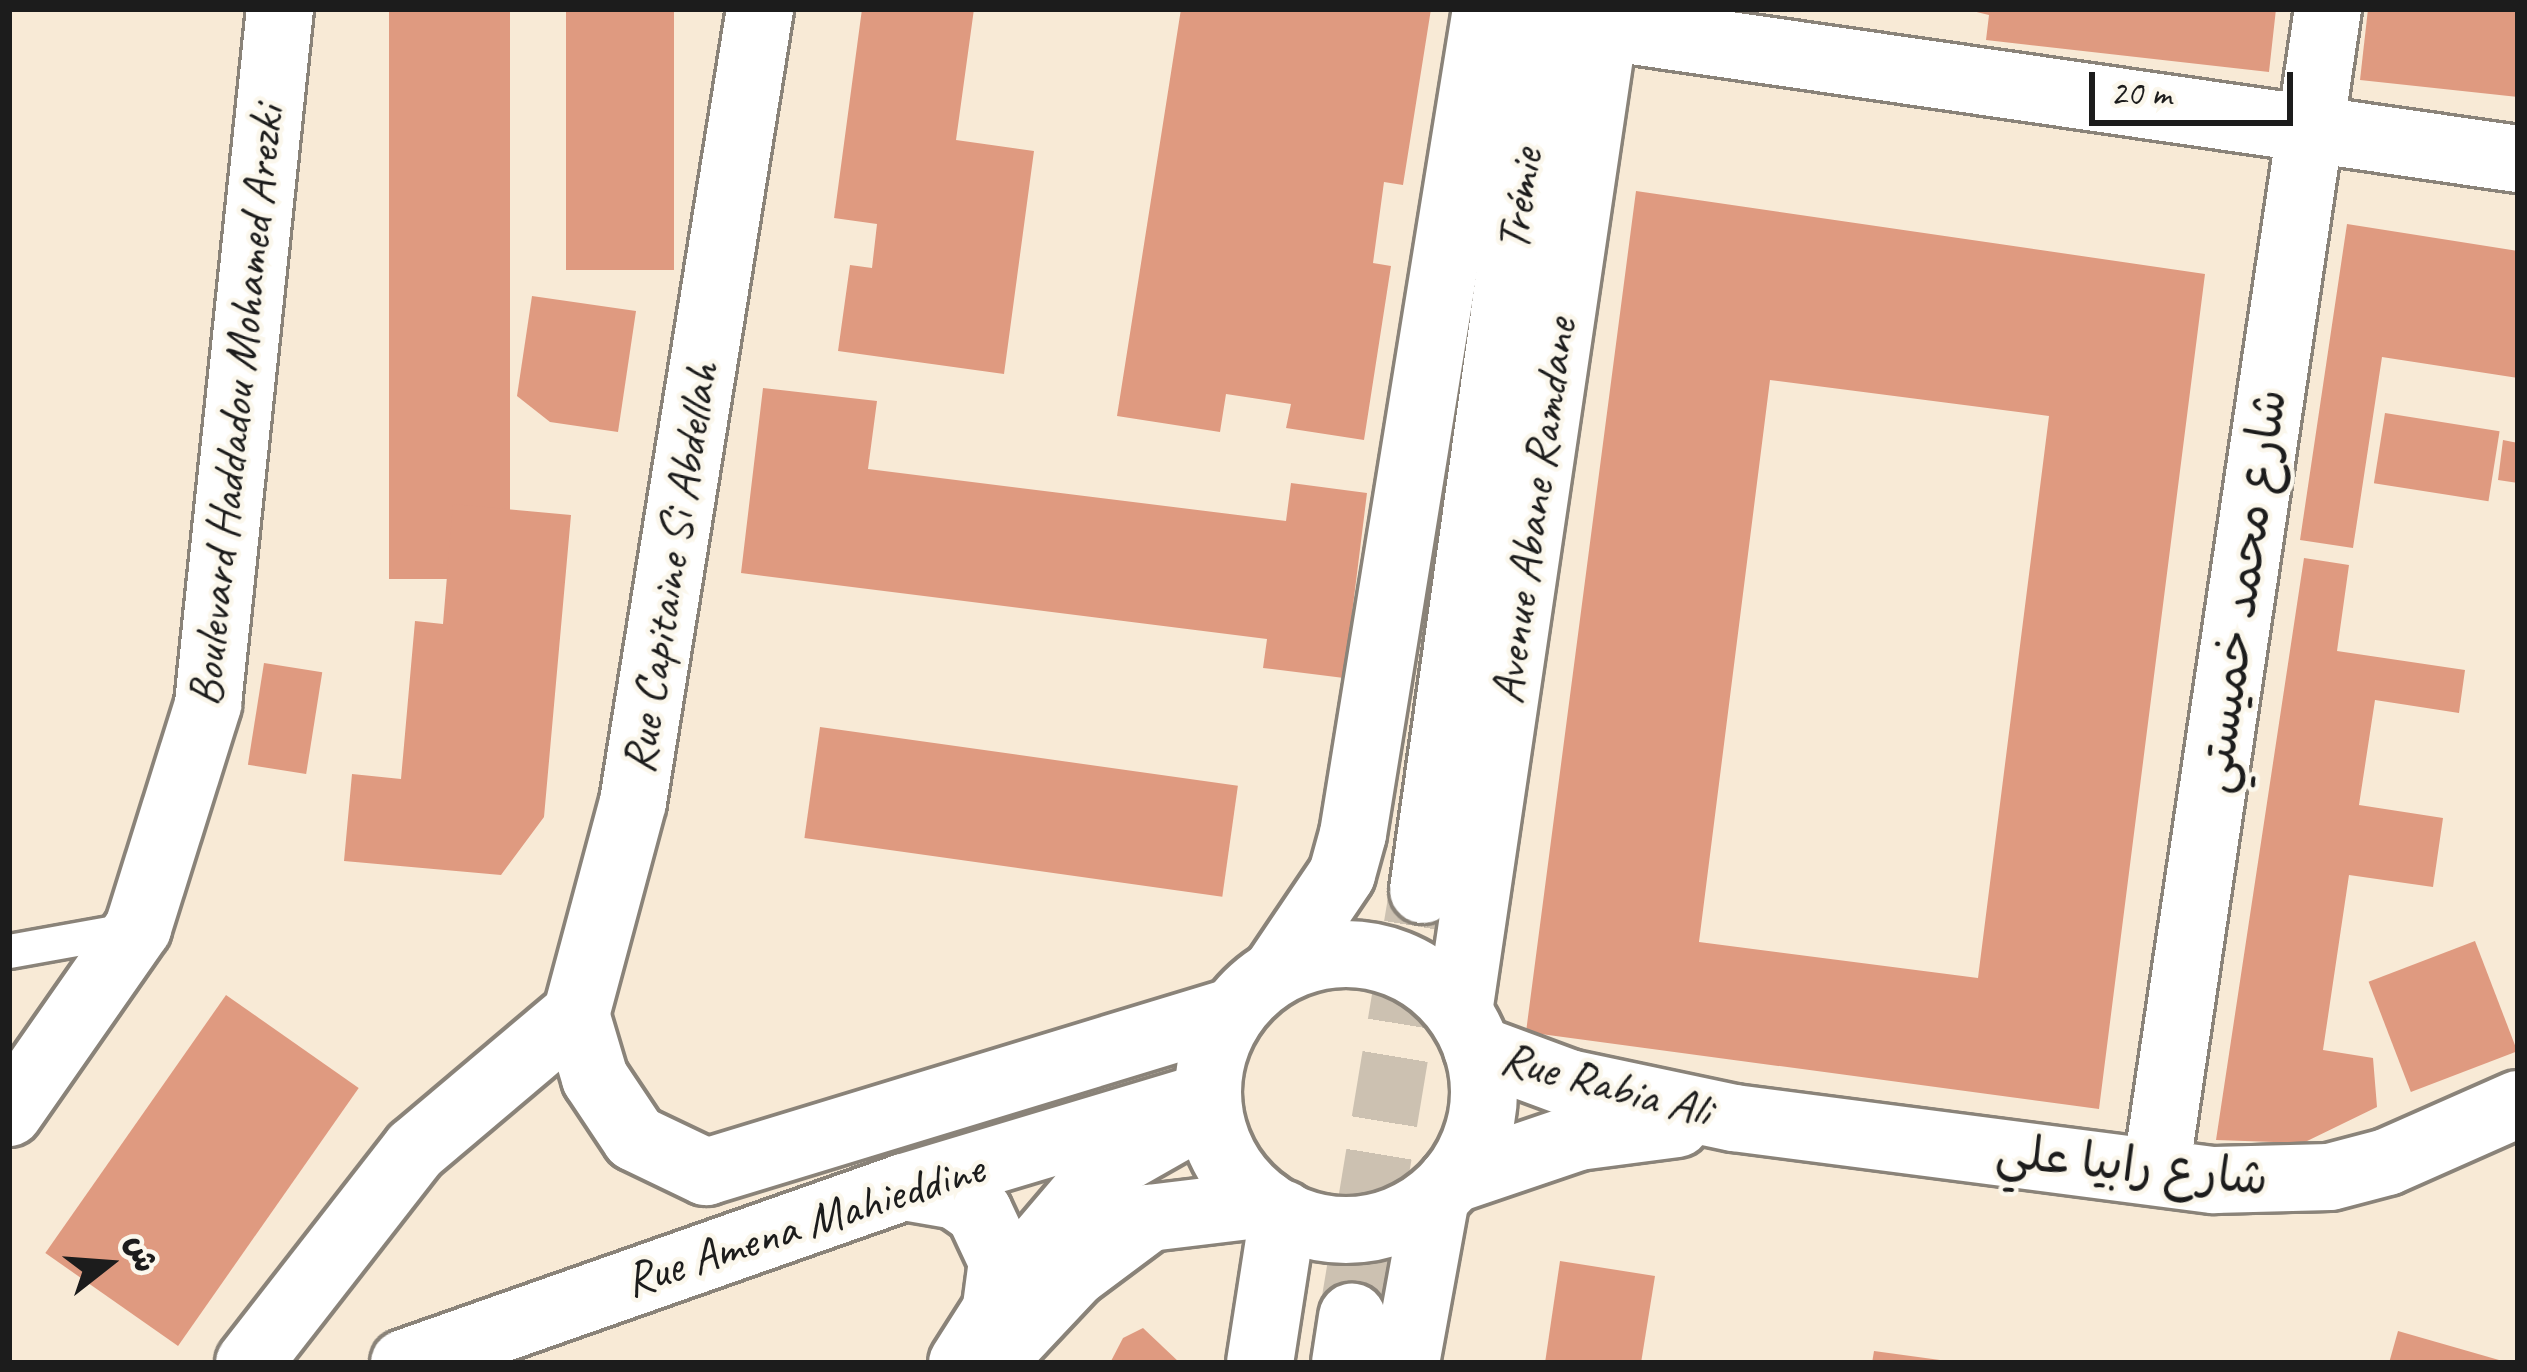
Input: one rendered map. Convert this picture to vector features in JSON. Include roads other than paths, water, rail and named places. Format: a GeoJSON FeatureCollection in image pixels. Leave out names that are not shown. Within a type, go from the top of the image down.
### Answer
{"type":"FeatureCollection","features":[{"type":"Feature","properties":{"kind":"street","name":"Boulevard Haddadou Mohamed Arezki"},"geometry":{"type":"LineString","coordinates":[[9,1113],[139,928],[208,704],[280,9]]}},
{"type":"Feature","properties":{"kind":"street","name":"Rue Capitaine Si Abdellah"},"geometry":{"type":"LineString","coordinates":[[576,1013],[633,802],[760,9]]}},
{"type":"Feature","properties":{"kind":"street"},"geometry":{"type":"LineString","coordinates":[[1274,1209],[1228,1163],[1209,1103],[1220,1036],[1342,874],[1353,834],[1486,9]]}},
{"type":"Feature","properties":{"kind":"street","name":"شارع محمد خميستي"},"geometry":{"type":"LineString","coordinates":[[2156,1172],[2328,9]]}},
{"type":"Feature","properties":{"kind":"street"},"geometry":{"type":"LineString","coordinates":[[1586,15],[2518,158]]}},
{"type":"Feature","properties":{"kind":"street","name":"Trémie"},"geometry":{"type":"LineString","coordinates":[[1423,890],[1586,15]]}},
{"type":"Feature","properties":{"kind":"street","name":"Avenue Abane Ramdane"},"geometry":{"type":"LineString","coordinates":[[1468,1030],[1586,15]]}},
{"type":"Feature","properties":{"kind":"street"},"geometry":{"type":"LineString","coordinates":[[476,1093],[550,1078],[591,1094],[658,1155],[706,1172],[1255,992],[1341,953],[1375,956],[1408,967],[1468,1030],[1482,1118],[1444,1189],[1406,1363]]}},
{"type":"Feature","properties":{"kind":"street"},"geometry":{"type":"LineString","coordinates":[[249,1363],[415,1150],[476,1093],[576,1013],[583,1050],[615,1117]]}},
{"type":"Feature","properties":{"kind":"street","name":"Rue Rabia Ali"},"geometry":{"type":"LineString","coordinates":[[1468,1030],[1553,1079],[1734,1118]]}},
{"type":"Feature","properties":{"kind":"street"},"geometry":{"type":"LineString","coordinates":[[983,1346],[1055,1223],[1100,1178],[1209,1103]]}},
{"type":"Feature","properties":{"kind":"street","name":"Rue Amena Mahieddine"},"geometry":{"type":"LineString","coordinates":[[404,1363],[507,1341],[904,1187],[1209,1103]]}},
{"type":"Feature","properties":{"kind":"street","name":"شارع رابيا علي"},"geometry":{"type":"LineString","coordinates":[[1734,1118],[2273,1183],[2330,1177],[2386,1162],[2518,1104]]}},
{"type":"Feature","properties":{"kind":"street","name":"Rue Rabia Ali"},"geometry":{"type":"LineString","coordinates":[[1444,1189],[1579,1137],[1734,1118]]}},
{"type":"Feature","properties":{"kind":"street"},"geometry":{"type":"LineString","coordinates":[[904,1187],[931,1188],[979,1212],[1002,1261],[983,1346]]}},
{"type":"Feature","properties":{"kind":"street"},"geometry":{"type":"LineString","coordinates":[[983,1346],[1137,1225],[1189,1208],[1274,1209],[1345,1230],[1378,1227],[1444,1189]]}},
{"type":"Feature","properties":{"kind":"street"},"geometry":{"type":"LineString","coordinates":[[1260,1363],[1274,1209]]}},
{"type":"Feature","properties":{"kind":"lane"},"geometry":{"type":"LineString","coordinates":[[9,951],[139,928]]}},
{"type":"Feature","properties":{"kind":"tunnel"},"geometry":{"type":"LineString","coordinates":[[1352,1317],[1423,890]]}}]}
